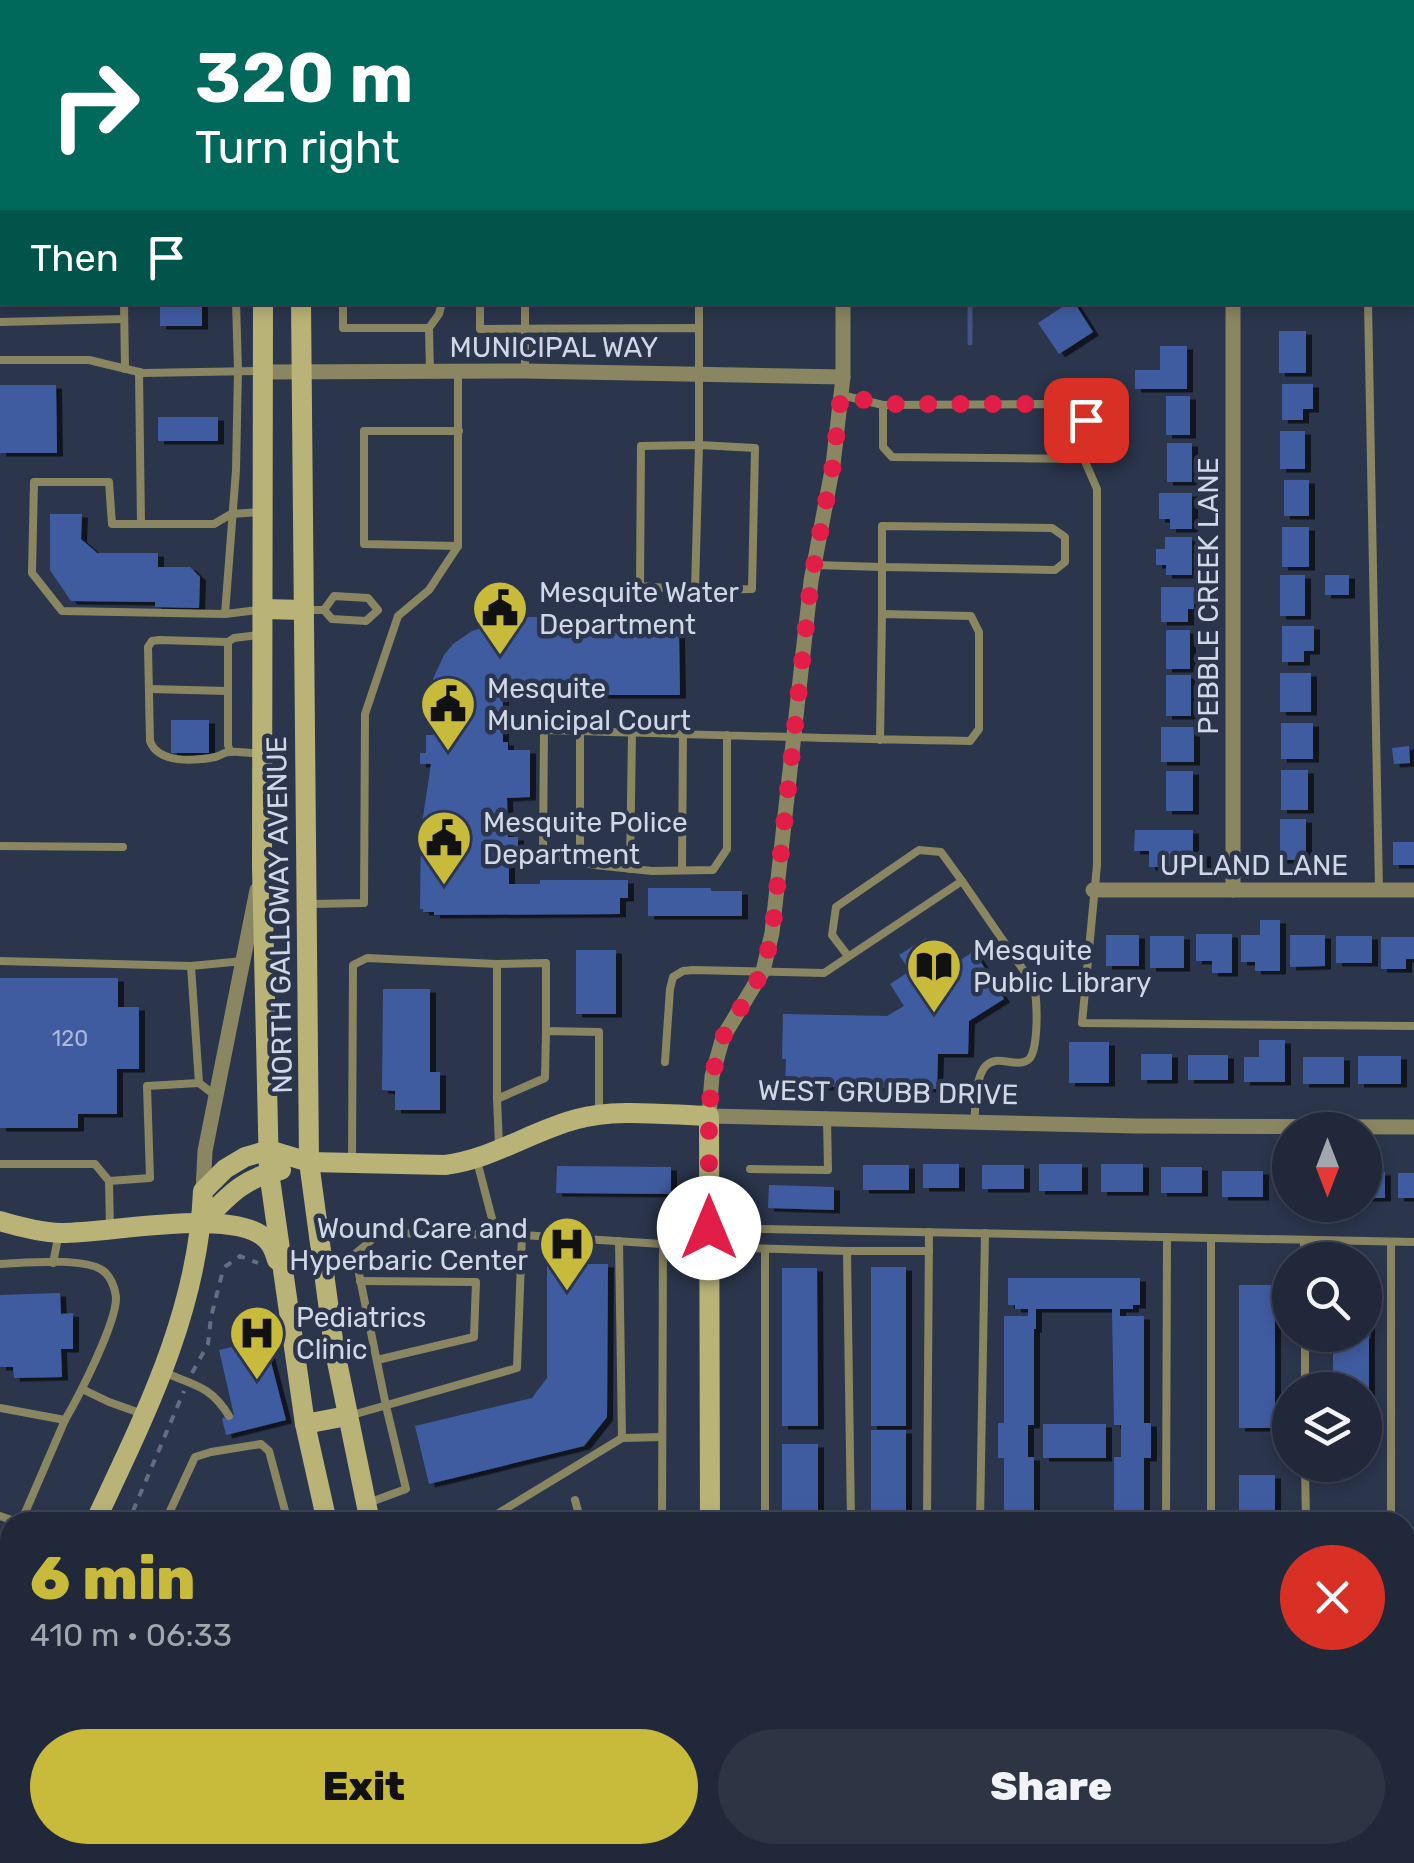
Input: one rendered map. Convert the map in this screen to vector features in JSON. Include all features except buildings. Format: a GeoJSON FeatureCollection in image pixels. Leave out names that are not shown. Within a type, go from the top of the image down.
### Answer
{"type":"FeatureCollection","features":[{"type":"Feature","properties":{"kind":"main road","name":"NORTH GALLOWAY AVENUE"},"geometry":{"type":"LineString","coordinates":[[263,305],[262,867],[275,1272],[325,1512]]}},
{"type":"Feature","properties":{"kind":"main road","name":"NORTH GALLOWAY AVENUE"},"geometry":{"type":"LineString","coordinates":[[301,305],[314,610],[306,904],[310,1162],[334,1347],[368,1512]]}},
{"type":"Feature","properties":{"kind":"main road"},"geometry":{"type":"LineString","coordinates":[[263,609],[314,610]]}},
{"type":"Feature","properties":{"kind":"main road","name":"WEST GRUBB DRIVE"},"geometry":{"type":"LineString","coordinates":[[269,1150],[310,1162],[445,1165],[476,1160],[574,1119],[599,1114],[709,1116]]}},
{"type":"Feature","properties":{"kind":"main road"},"geometry":{"type":"LineString","coordinates":[[709,1116],[710,1512]]}},
{"type":"Feature","properties":{"kind":"main road"},"geometry":{"type":"LineString","coordinates":[[100,1512],[163,1372],[185,1307],[202,1223],[204,1191],[225,1168],[269,1150]]}},
{"type":"Feature","properties":{"kind":"main road","name":"WEST GRUBB DRIVE"},"geometry":{"type":"LineString","coordinates":[[202,1223],[244,1183],[310,1162]]}},
{"type":"Feature","properties":{"kind":"main road"},"geometry":{"type":"LineString","coordinates":[[0,1221],[59,1233],[162,1224],[245,1228],[270,1241],[275,1272]]}},
{"type":"Feature","properties":{"kind":"main road"},"geometry":{"type":"LineString","coordinates":[[305,1424],[347,1416]]}},
{"type":"Feature","properties":{"kind":"street"},"geometry":{"type":"LineString","coordinates":[[709,1116],[712,1076],[723,1037],[763,971],[772,934],[815,565],[844,377],[843,305]]}},
{"type":"Feature","properties":{"kind":"street","name":"PEBBLE CREEK LANE"},"geometry":{"type":"LineString","coordinates":[[1233,305],[1233,890]]}},
{"type":"Feature","properties":{"kind":"street","name":"MUNICIPAL WAY"},"geometry":{"type":"LineString","coordinates":[[264,372],[525,371],[844,377]]}},
{"type":"Feature","properties":{"kind":"street"},"geometry":{"type":"LineString","coordinates":[[204,1191],[205,1151],[262,867]]}},
{"type":"Feature","properties":{"kind":"street","name":"UPLAND LANE"},"geometry":{"type":"LineString","coordinates":[[1093,890],[1414,890]]}},
{"type":"Feature","properties":{"kind":"street","name":"WEST GRUBB DRIVE"},"geometry":{"type":"LineString","coordinates":[[709,1116],[1414,1128]]}},
{"type":"Feature","properties":{"kind":"lane"},"geometry":{"type":"LineString","coordinates":[[124,305],[125,369]]}},
{"type":"Feature","properties":{"kind":"lane"},"geometry":{"type":"LineString","coordinates":[[225,614],[236,470],[236,305]]}},
{"type":"Feature","properties":{"kind":"lane"},"geometry":{"type":"LineString","coordinates":[[343,305],[343,328],[429,328]]}},
{"type":"Feature","properties":{"kind":"lane"},"geometry":{"type":"LineString","coordinates":[[430,371],[429,328],[442,305]]}},
{"type":"Feature","properties":{"kind":"lane"},"geometry":{"type":"LineString","coordinates":[[480,305],[480,328],[699,328]]}},
{"type":"Feature","properties":{"kind":"lane"},"geometry":{"type":"LineString","coordinates":[[525,305],[525,371]]}},
{"type":"Feature","properties":{"kind":"lane"},"geometry":{"type":"LineString","coordinates":[[695,590],[699,305]]}},
{"type":"Feature","properties":{"kind":"lane"},"geometry":{"type":"LineString","coordinates":[[1368,305],[1379,890]]}},
{"type":"Feature","properties":{"kind":"lane"},"geometry":{"type":"LineString","coordinates":[[0,322],[124,319]]}},
{"type":"Feature","properties":{"kind":"lane"},"geometry":{"type":"LineString","coordinates":[[0,360],[89,360],[140,372],[264,372]]}},
{"type":"Feature","properties":{"kind":"lane"},"geometry":{"type":"LineString","coordinates":[[140,372],[141,524]]}},
{"type":"Feature","properties":{"kind":"lane"},"geometry":{"type":"LineString","coordinates":[[306,904],[364,902],[366,714],[398,616],[429,590],[458,546],[458,372]]}},
{"type":"Feature","properties":{"kind":"lane"},"geometry":{"type":"LineString","coordinates":[[841,395],[883,404],[1052,404],[1074,408],[1086,420],[1084,459],[1097,488],[1097,864],[1082,1023],[1414,1026]]}},
{"type":"Feature","properties":{"kind":"lane"},"geometry":{"type":"LineString","coordinates":[[883,404],[883,447],[892,457],[1084,459]]}},
{"type":"Feature","properties":{"kind":"lane"},"geometry":{"type":"LineString","coordinates":[[458,430],[364,432],[364,544],[458,546]]}},
{"type":"Feature","properties":{"kind":"lane"},"geometry":{"type":"LineString","coordinates":[[699,445],[755,448],[752,589],[640,586],[640,446],[699,445]]}},
{"type":"Feature","properties":{"kind":"lane"},"geometry":{"type":"LineString","coordinates":[[236,470],[263,470]]}},
{"type":"Feature","properties":{"kind":"lane"},"geometry":{"type":"LineString","coordinates":[[263,512],[230,514],[214,524],[112,524],[109,482],[34,482],[32,573],[62,611],[225,614],[263,609]]}},
{"type":"Feature","properties":{"kind":"lane"},"geometry":{"type":"LineString","coordinates":[[815,565],[882,567],[1055,570],[1065,562],[1065,537],[1052,528],[882,526],[882,567],[882,614],[880,740]]}},
{"type":"Feature","properties":{"kind":"lane"},"geometry":{"type":"LineString","coordinates":[[378,610],[366,621],[332,620],[314,610],[334,596],[368,598],[378,610],[398,616]]}},
{"type":"Feature","properties":{"kind":"lane"},"geometry":{"type":"LineString","coordinates":[[727,734],[727,850],[714,870],[630,869],[543,854],[544,730],[727,734],[880,740],[970,741],[979,729],[979,632],[971,616],[882,614]]}},
{"type":"Feature","properties":{"kind":"lane"},"geometry":{"type":"LineString","coordinates":[[262,634],[228,642],[159,640],[148,647],[152,749],[169,758],[206,758],[230,752],[262,754]]}},
{"type":"Feature","properties":{"kind":"lane"},"geometry":{"type":"LineString","coordinates":[[228,642],[230,752]]}},
{"type":"Feature","properties":{"kind":"lane"},"geometry":{"type":"LineString","coordinates":[[149,688],[228,691]]}},
{"type":"Feature","properties":{"kind":"lane"},"geometry":{"type":"LineString","coordinates":[[580,731],[580,862]]}},
{"type":"Feature","properties":{"kind":"lane"},"geometry":{"type":"LineString","coordinates":[[630,869],[632,732]]}},
{"type":"Feature","properties":{"kind":"lane"},"geometry":{"type":"LineString","coordinates":[[682,870],[683,734]]}},
{"type":"Feature","properties":{"kind":"lane"},"geometry":{"type":"LineString","coordinates":[[0,846],[123,848]]}},
{"type":"Feature","properties":{"kind":"lane"},"geometry":{"type":"LineString","coordinates":[[848,956],[832,935],[836,907],[918,850],[942,852],[1033,984],[1037,1003],[1034,1053],[1020,1062],[995,1060],[986,1064],[974,1122]]}},
{"type":"Feature","properties":{"kind":"lane"},"geometry":{"type":"LineString","coordinates":[[665,1062],[673,977],[693,970],[824,973],[962,881]]}},
{"type":"Feature","properties":{"kind":"lane"},"geometry":{"type":"LineString","coordinates":[[352,1163],[353,965],[367,958],[546,963],[545,1078],[498,1099]]}},
{"type":"Feature","properties":{"kind":"lane"},"geometry":{"type":"LineString","coordinates":[[0,961],[191,966],[242,962]]}},
{"type":"Feature","properties":{"kind":"lane"},"geometry":{"type":"LineString","coordinates":[[497,964],[499,1151]]}},
{"type":"Feature","properties":{"kind":"lane"},"geometry":{"type":"LineString","coordinates":[[191,966],[199,1082]]}},
{"type":"Feature","properties":{"kind":"lane"},"geometry":{"type":"LineString","coordinates":[[546,1031],[599,1032],[599,1114]]}},
{"type":"Feature","properties":{"kind":"lane"},"geometry":{"type":"LineString","coordinates":[[109,1181],[150,1178],[148,1086],[199,1082],[216,1096]]}},
{"type":"Feature","properties":{"kind":"lane"},"geometry":{"type":"LineString","coordinates":[[750,1170],[828,1170],[828,1118]]}},
{"type":"Feature","properties":{"kind":"lane"},"geometry":{"type":"LineString","coordinates":[[476,1160],[496,1234]]}},
{"type":"Feature","properties":{"kind":"lane"},"geometry":{"type":"LineString","coordinates":[[0,1164],[95,1164],[109,1181],[110,1229]]}},
{"type":"Feature","properties":{"kind":"lane"},"geometry":{"type":"LineString","coordinates":[[927,1512],[929,1232]]}},
{"type":"Feature","properties":{"kind":"lane"},"geometry":{"type":"LineString","coordinates":[[370,1512],[406,1490],[355,1254],[380,1234],[496,1234],[663,1244],[709,1237],[929,1232],[1414,1242]]}},
{"type":"Feature","properties":{"kind":"lane"},"geometry":{"type":"LineString","coordinates":[[53,1263],[59,1233]]}},
{"type":"Feature","properties":{"kind":"lane"},"geometry":{"type":"LineString","coordinates":[[980,1512],[984,1233]]}},
{"type":"Feature","properties":{"kind":"lane"},"geometry":{"type":"LineString","coordinates":[[347,1416],[517,1368],[522,1235]]}},
{"type":"Feature","properties":{"kind":"lane"},"geometry":{"type":"LineString","coordinates":[[709,1237],[765,1249],[928,1251]]}},
{"type":"Feature","properties":{"kind":"lane"},"geometry":{"type":"LineString","coordinates":[[1166,1512],[1167,1237]]}},
{"type":"Feature","properties":{"kind":"lane"},"geometry":{"type":"LineString","coordinates":[[1210,1238],[1210,1512]]}},
{"type":"Feature","properties":{"kind":"lane"},"geometry":{"type":"LineString","coordinates":[[619,1241],[622,1438]]}},
{"type":"Feature","properties":{"kind":"lane"},"geometry":{"type":"LineString","coordinates":[[1391,1242],[1391,1512]]}},
{"type":"Feature","properties":{"kind":"lane"},"geometry":{"type":"LineString","coordinates":[[662,1512],[663,1244]]}},
{"type":"Feature","properties":{"kind":"lane"},"geometry":{"type":"LineString","coordinates":[[765,1249],[766,1512]]}},
{"type":"Feature","properties":{"kind":"lane"},"geometry":{"type":"LineString","coordinates":[[847,1251],[850,1512]]}},
{"type":"Feature","properties":{"kind":"lane"},"geometry":{"type":"LineString","coordinates":[[0,1264],[84,1262],[103,1270],[116,1295],[113,1314],[82,1389],[23,1512]]}},
{"type":"Feature","properties":{"kind":"lane"},"geometry":{"type":"LineString","coordinates":[[360,1280],[476,1282],[474,1337],[377,1360]]}},
{"type":"Feature","properties":{"kind":"lane"},"geometry":{"type":"LineString","coordinates":[[163,1372],[211,1392],[229,1416]]}},
{"type":"Feature","properties":{"kind":"lane"},"geometry":{"type":"LineString","coordinates":[[82,1389],[145,1414]]}},
{"type":"Feature","properties":{"kind":"lane"},"geometry":{"type":"LineString","coordinates":[[0,1408],[65,1420]]}},
{"type":"Feature","properties":{"kind":"lane"},"geometry":{"type":"LineString","coordinates":[[234,1433],[236,1448]]}},
{"type":"Feature","properties":{"kind":"lane"},"geometry":{"type":"LineString","coordinates":[[500,1512],[622,1438],[662,1437]]}},
{"type":"Feature","properties":{"kind":"lane"},"geometry":{"type":"LineString","coordinates":[[170,1512],[195,1457],[261,1444],[269,1451],[285,1512]]}},
{"type":"Feature","properties":{"kind":"lane"},"geometry":{"type":"LineString","coordinates":[[1305,1482],[1306,1512]]}},
{"type":"Feature","properties":{"kind":"lane"},"geometry":{"type":"LineString","coordinates":[[575,1500],[578,1512]]}},
{"type":"Feature","properties":{"kind":"path"},"geometry":{"type":"LineString","coordinates":[[132,1512],[208,1344],[211,1317],[226,1266],[240,1256],[275,1272]]}},
{"type":"Feature","properties":{"kind":"waterway"},"geometry":{"type":"LineString","coordinates":[[970,305],[970,343]]}},
{"type":"Feature","properties":{"kind":"place","name":"Mesquite Water Department"},"geometry":{"type":"Point","coordinates":[500,657]}},
{"type":"Feature","properties":{"kind":"place","name":"Mesquite Municipal Court"},"geometry":{"type":"Point","coordinates":[448,753]}},
{"type":"Feature","properties":{"kind":"place","name":"Mesquite Police Department"},"geometry":{"type":"Point","coordinates":[444,887]}},
{"type":"Feature","properties":{"kind":"place","name":"Mesquite Public Library"},"geometry":{"type":"Point","coordinates":[934,1015]}},
{"type":"Feature","properties":{"kind":"place","name":"Wound Care and Hyperbaric Center"},"geometry":{"type":"Point","coordinates":[567,1293]}},
{"type":"Feature","properties":{"kind":"place","name":"Pediatrics Clinic"},"geometry":{"type":"Point","coordinates":[257,1382]}},
{"type":"Feature","properties":{"kind":"route"},"geometry":{"type":"LineString","coordinates":[[709,1228],[712,1076],[723,1037],[763,971],[772,934],[811,581],[833,465],[841,395],[883,404],[1052,404],[1074,408],[1086,420]]}}]}
